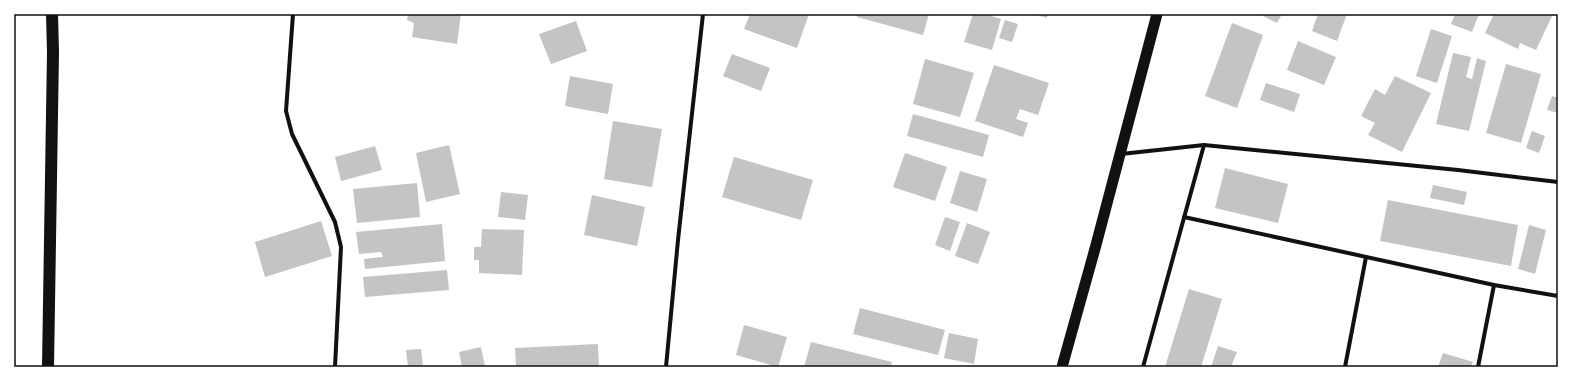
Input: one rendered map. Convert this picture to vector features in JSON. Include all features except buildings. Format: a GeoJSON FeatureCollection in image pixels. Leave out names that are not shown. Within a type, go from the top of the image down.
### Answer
{"type":"FeatureCollection","features":[{"type":"Feature","properties":{"kind":"highway"},"geometry":{"type":"LineString","coordinates":[[48,367],[53,52],[52,14]]}},
{"type":"Feature","properties":{"kind":"highway"},"geometry":{"type":"LineString","coordinates":[[1062,367],[1157,14]]}},
{"type":"Feature","properties":{"kind":"street"},"geometry":{"type":"LineString","coordinates":[[293,14],[286,111],[292,134],[335,222],[341,247],[335,367]]}},
{"type":"Feature","properties":{"kind":"street"},"geometry":{"type":"LineString","coordinates":[[666,367],[678,240],[703,14]]}},
{"type":"Feature","properties":{"kind":"street"},"geometry":{"type":"LineString","coordinates":[[1120,154],[1204,145],[1458,170],[1558,182]]}},
{"type":"Feature","properties":{"kind":"street"},"geometry":{"type":"LineString","coordinates":[[1143,367],[1204,145]]}},
{"type":"Feature","properties":{"kind":"street"},"geometry":{"type":"LineString","coordinates":[[1184,217],[1494,285],[1558,296]]}},
{"type":"Feature","properties":{"kind":"street"},"geometry":{"type":"LineString","coordinates":[[1345,367],[1366,257]]}},
{"type":"Feature","properties":{"kind":"street"},"geometry":{"type":"LineString","coordinates":[[1478,367],[1494,285]]}}]}
